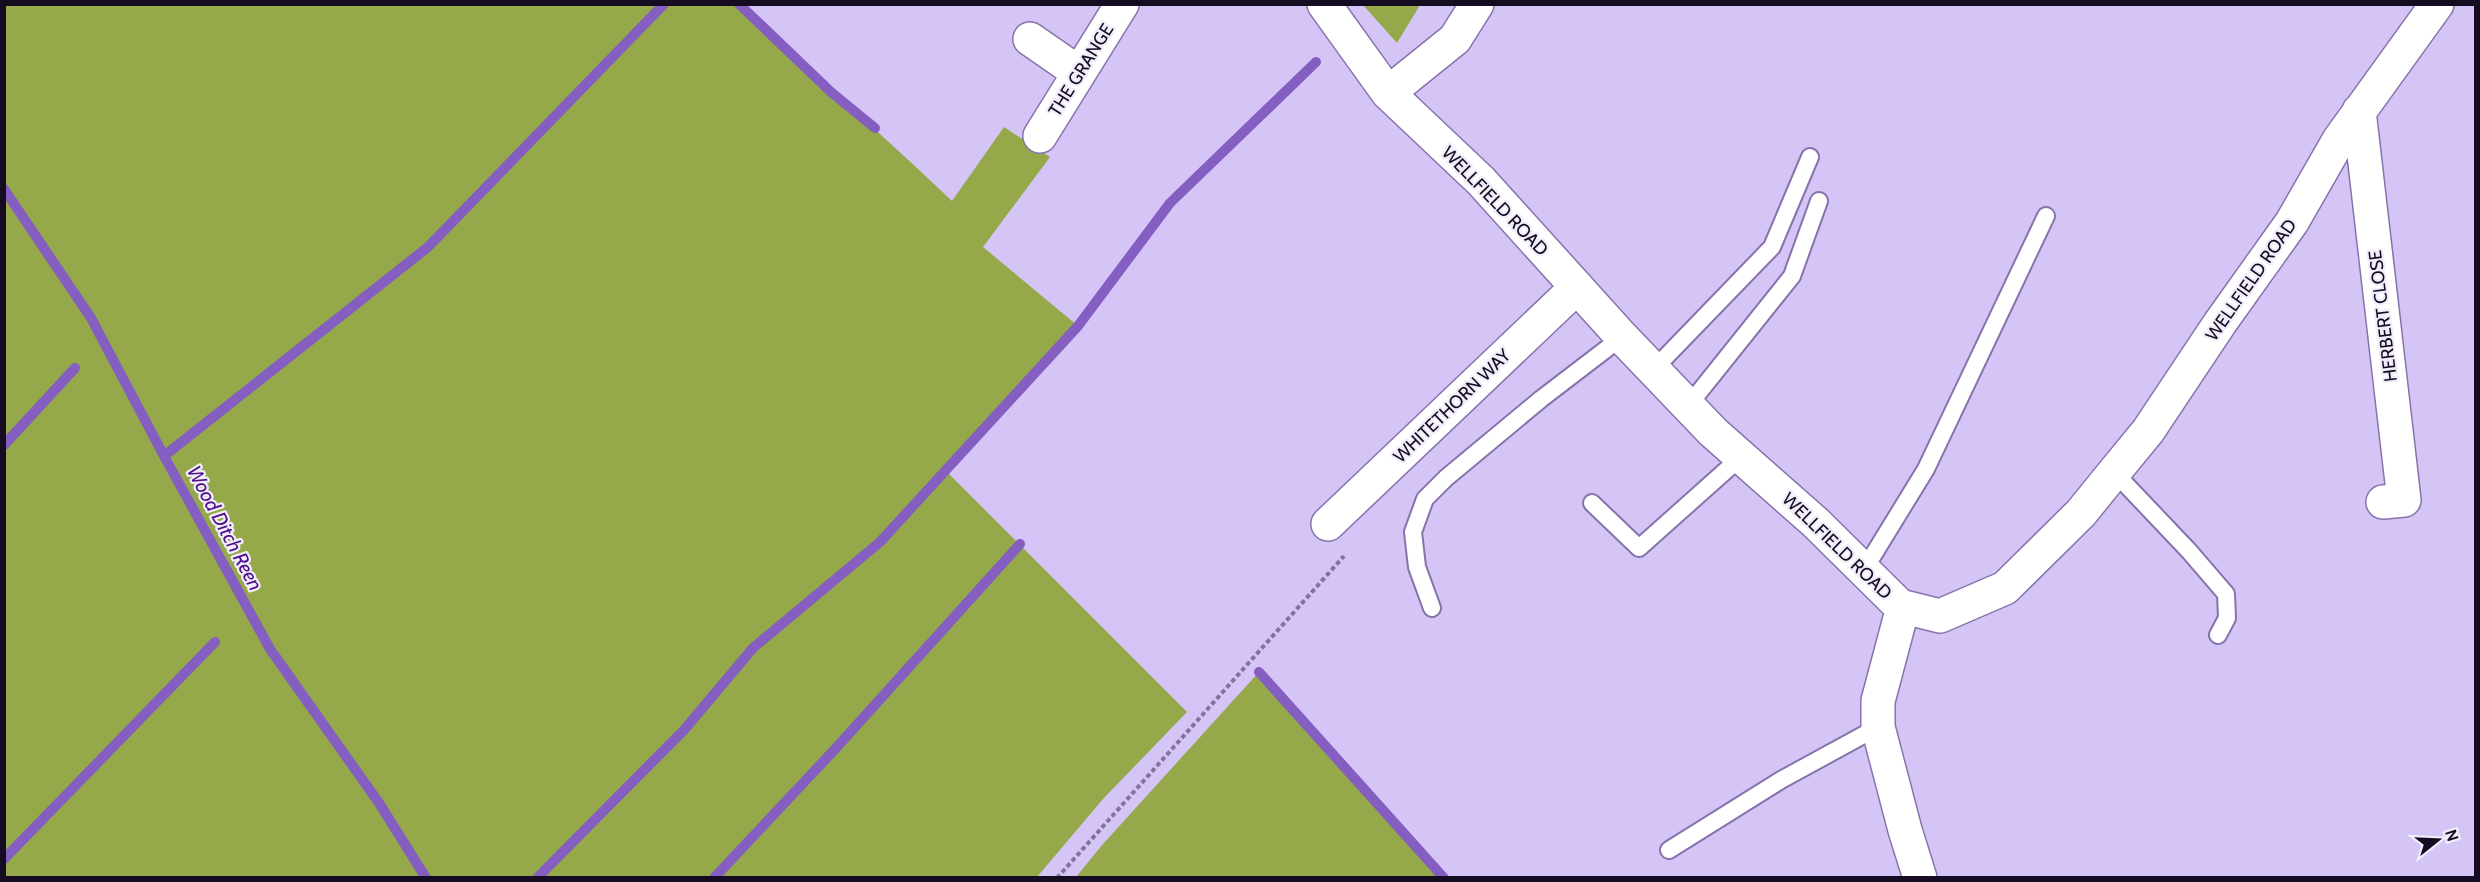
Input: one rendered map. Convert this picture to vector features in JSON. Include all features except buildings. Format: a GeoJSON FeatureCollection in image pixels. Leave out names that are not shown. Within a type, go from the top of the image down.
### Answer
{"type":"FeatureCollection","features":[{"type":"Feature","properties":{"kind":"street","name":"THE GRANGE"},"geometry":{"type":"LineString","coordinates":[[1040,136],[1122,4]]}},
{"type":"Feature","properties":{"kind":"street","name":"WELLFIELD ROAD"},"geometry":{"type":"LineString","coordinates":[[1324,4],[1388,93],[1480,181],[1688,406],[1741,457],[1816,523],[1903,607],[1940,616],[2005,588],[2081,513],[2148,431],[2292,222],[2339,140],[2437,4]]}},
{"type":"Feature","properties":{"kind":"street"},"geometry":{"type":"LineString","coordinates":[[1388,93],[1455,39],[1477,4]]}},
{"type":"Feature","properties":{"kind":"street"},"geometry":{"type":"LineString","coordinates":[[1030,39],[1079,73]]}},
{"type":"Feature","properties":{"kind":"street","name":"HERBERT CLOSE"},"geometry":{"type":"LineString","coordinates":[[2360,111],[2404,500],[2383,502]]}},
{"type":"Feature","properties":{"kind":"street","name":"WHITETHORN WAY"},"geometry":{"type":"LineString","coordinates":[[1328,524],[1577,287]]}},
{"type":"Feature","properties":{"kind":"street"},"geometry":{"type":"LineString","coordinates":[[1903,607],[1878,701],[1878,727],[1920,878]]}},
{"type":"Feature","properties":{"kind":"lane"},"geometry":{"type":"LineString","coordinates":[[1653,370],[1772,247],[1810,157]]}},
{"type":"Feature","properties":{"kind":"lane"},"geometry":{"type":"LineString","coordinates":[[1688,406],[1792,276],[1819,201]]}},
{"type":"Feature","properties":{"kind":"lane"},"geometry":{"type":"LineString","coordinates":[[1864,570],[1926,469],[2017,282],[2046,216]]}},
{"type":"Feature","properties":{"kind":"lane"},"geometry":{"type":"LineString","coordinates":[[1432,608],[1417,567],[1413,532],[1425,499],[1446,478],[1541,399],[1622,337]]}},
{"type":"Feature","properties":{"kind":"lane"},"geometry":{"type":"LineString","coordinates":[[1592,503],[1639,548],[1741,457]]}},
{"type":"Feature","properties":{"kind":"lane"},"geometry":{"type":"LineString","coordinates":[[2114,472],[2189,551],[2226,594],[2227,618],[2218,635]]}},
{"type":"Feature","properties":{"kind":"lane"},"geometry":{"type":"LineString","coordinates":[[1669,850],[1781,780],[1878,727]]}},
{"type":"Feature","properties":{"kind":"path"},"geometry":{"type":"LineString","coordinates":[[1058,878],[1345,554],[1328,524]]}},
{"type":"Feature","properties":{"kind":"green space"},"geometry":{"type":"Polygon","coordinates":[[[5,5],[739,5],[952,201],[1004,127],[1050,157],[983,247],[1078,326],[945,470],[1187,712],[1103,799],[1037,877],[5,878],[5,5]]]}},
{"type":"Feature","properties":{"kind":"green space"},"geometry":{"type":"Polygon","coordinates":[[[1363,5],[1420,5],[1397,43],[1363,5]]]}},
{"type":"Feature","properties":{"kind":"green space"},"geometry":{"type":"Polygon","coordinates":[[[1259,672],[1444,877],[1076,877],[1103,844],[1259,672]]]}},
{"type":"Feature","properties":{"kind":"waterway"},"geometry":{"type":"LineString","coordinates":[[164,456],[428,247],[664,4]]}},
{"type":"Feature","properties":{"kind":"waterway"},"geometry":{"type":"LineString","coordinates":[[739,4],[831,92],[875,128]]}},
{"type":"Feature","properties":{"kind":"waterway"},"geometry":{"type":"LineString","coordinates":[[537,878],[684,730],[753,648],[880,542],[1078,326],[1170,203],[1316,62]]}},
{"type":"Feature","properties":{"kind":"waterway","name":"Wood Ditch Reen"},"geometry":{"type":"LineString","coordinates":[[4,189],[91,318],[270,649],[379,803],[426,878]]}},
{"type":"Feature","properties":{"kind":"waterway"},"geometry":{"type":"LineString","coordinates":[[4,445],[75,368]]}},
{"type":"Feature","properties":{"kind":"waterway"},"geometry":{"type":"LineString","coordinates":[[714,878],[836,748],[1020,544]]}},
{"type":"Feature","properties":{"kind":"waterway"},"geometry":{"type":"LineString","coordinates":[[4,859],[215,642]]}},
{"type":"Feature","properties":{"kind":"waterway"},"geometry":{"type":"LineString","coordinates":[[1259,672],[1444,878]]}}]}
